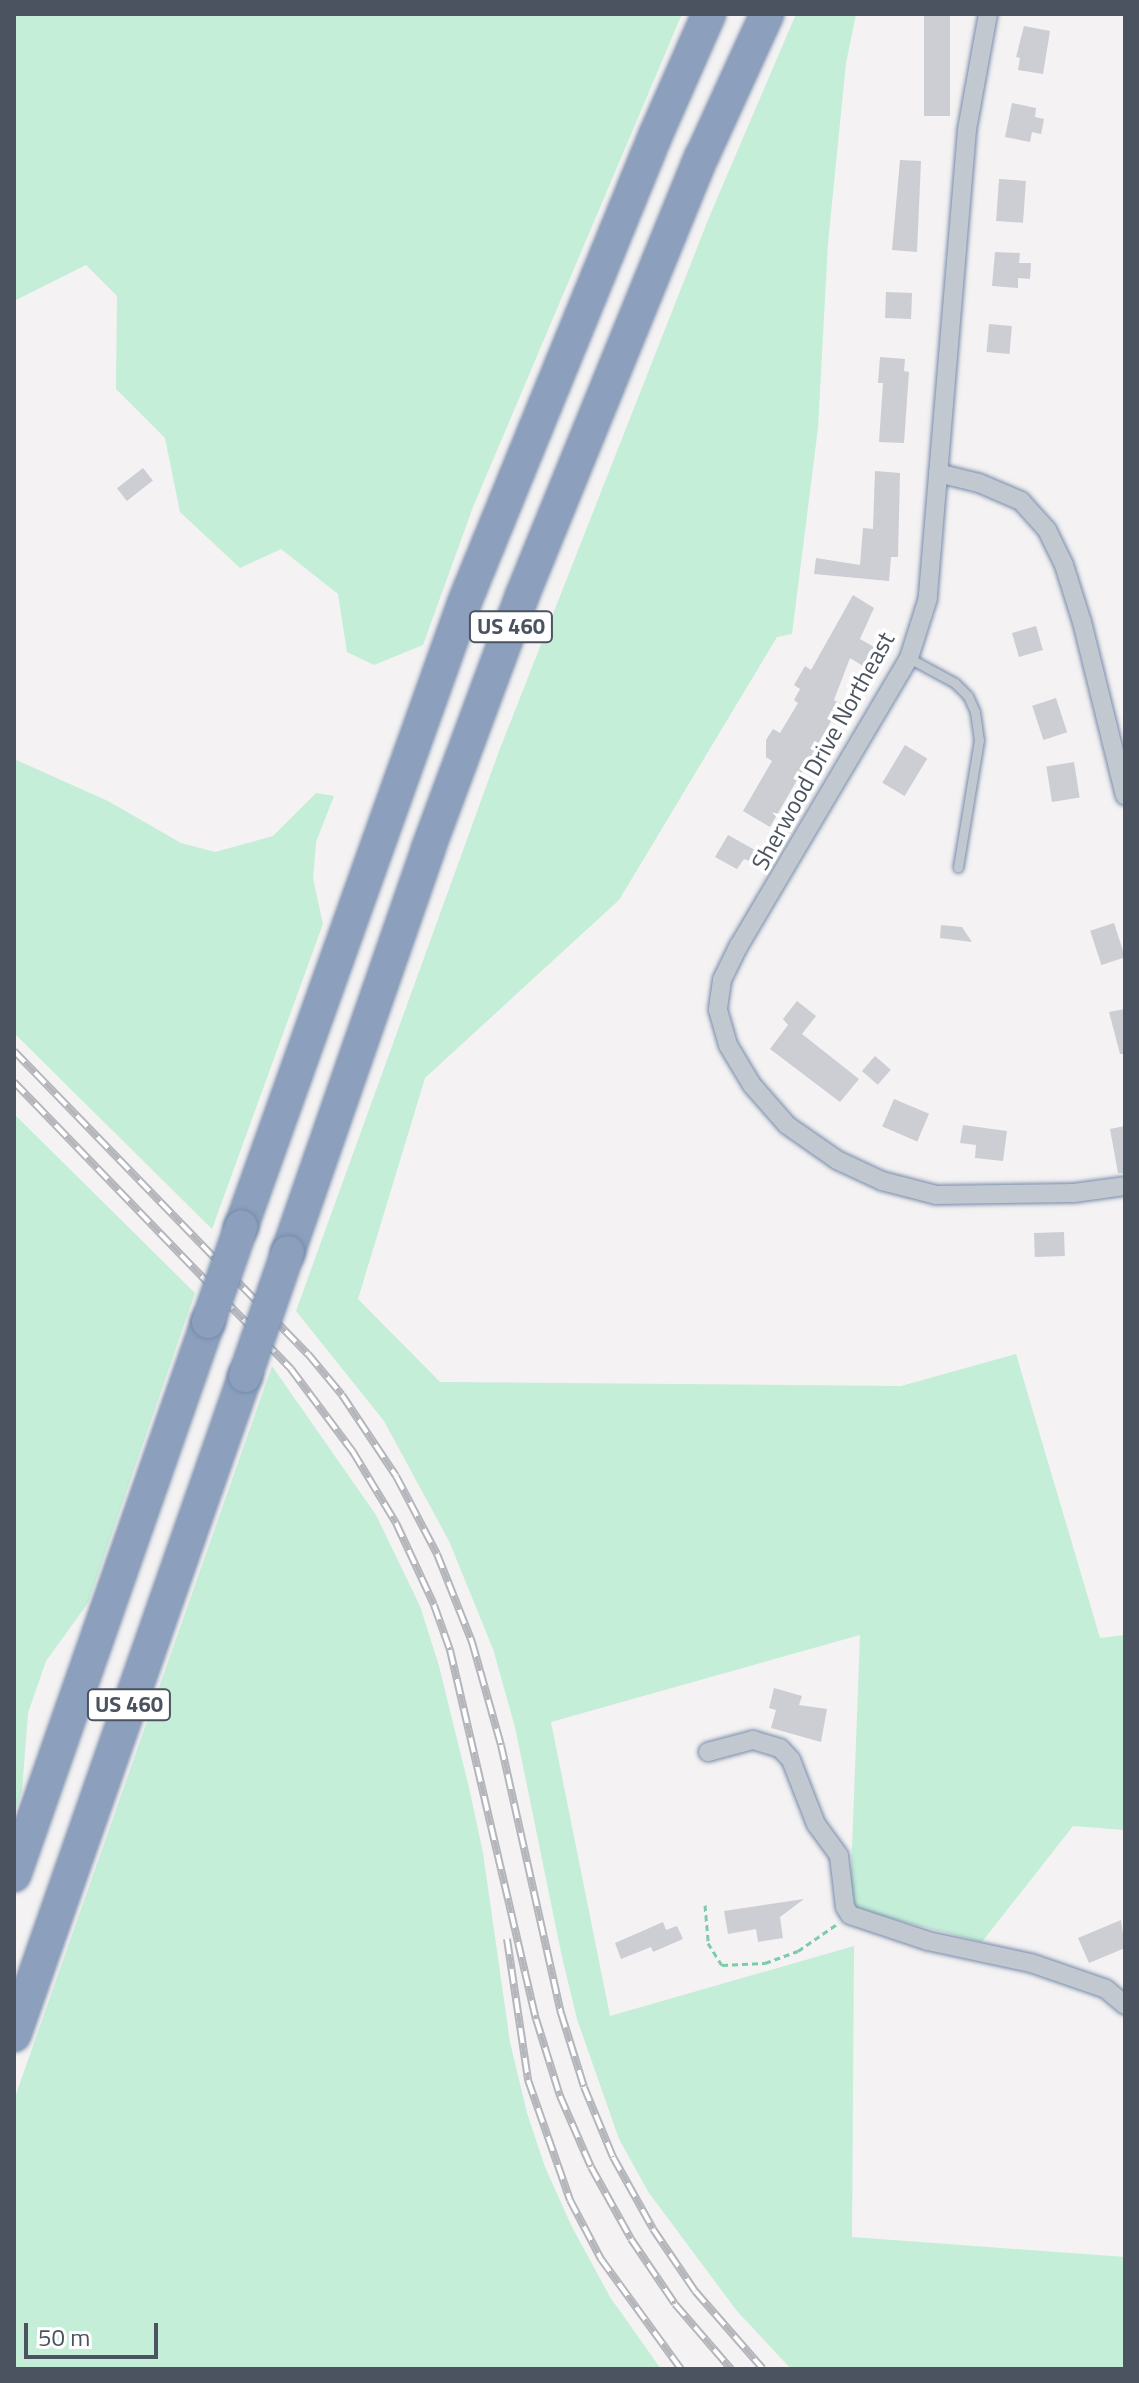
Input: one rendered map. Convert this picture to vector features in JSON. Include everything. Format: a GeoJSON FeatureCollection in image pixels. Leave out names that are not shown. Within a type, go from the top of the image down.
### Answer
{"type":"FeatureCollection","features":[{"type":"Feature","properties":{"kind":"highway","name":"US 460"},"geometry":{"type":"LineString","coordinates":[[14,1875],[465,601],[656,134],[709,14]]}},
{"type":"Feature","properties":{"kind":"highway","name":"US 460"},"geometry":{"type":"LineString","coordinates":[[14,2035],[428,849],[522,596],[702,156],[767,14]]}},
{"type":"Feature","properties":{"kind":"street","name":"Sherwood Drive Northeast"},"geometry":{"type":"LineString","coordinates":[[988,14],[967,130],[928,598],[909,658],[722,980],[718,1010],[728,1045],[752,1085],[787,1125],[837,1160],[882,1181],[936,1195],[1074,1193],[1125,1186]]}},
{"type":"Feature","properties":{"kind":"street"},"geometry":{"type":"LineString","coordinates":[[938,473],[979,483],[1021,501],[1047,530],[1064,565],[1082,622],[1125,796]]}},
{"type":"Feature","properties":{"kind":"street"},"geometry":{"type":"LineString","coordinates":[[708,1752],[753,1740],[780,1748],[791,1760],[816,1824],[839,1856],[845,1907],[850,1915],[928,1941],[1031,1963],[1106,1989],[1125,2005]]}},
{"type":"Feature","properties":{"kind":"lane"},"geometry":{"type":"LineString","coordinates":[[909,658],[955,683],[968,696],[975,712],[979,740],[958,867]]}},
{"type":"Feature","properties":{"kind":"path"},"geometry":{"type":"LineString","coordinates":[[705,1905],[713,1956],[722,1965],[730,1966],[765,1963],[798,1951],[850,1915]]}},
{"type":"Feature","properties":{"kind":"green space"},"geometry":{"type":"Polygon","coordinates":[[[14,14],[682,14],[473,507],[423,645],[374,665],[347,652],[338,594],[281,549],[240,568],[180,512],[165,438],[116,389],[117,296],[86,265],[14,301],[14,14]]]}},
{"type":"Feature","properties":{"kind":"green space"},"geometry":{"type":"Polygon","coordinates":[[[796,14],[856,14],[846,63],[828,243],[818,428],[792,634],[777,637],[619,900],[425,1078],[358,1299],[440,1382],[901,1386],[1016,1354],[1100,1638],[1125,1635],[1125,1830],[1073,1826],[982,1942],[854,1909],[850,1901],[860,1635],[551,1722],[610,2016],[854,1946],[852,2237],[1125,2257],[1125,2369],[791,2369],[737,2311],[649,2193],[619,2139],[577,2019],[515,1727],[493,1649],[449,1541],[384,1421],[296,1311],[499,751],[710,215],[796,14]]]}},
{"type":"Feature","properties":{"kind":"green space"},"geometry":{"type":"Polygon","coordinates":[[[14,759],[108,801],[181,843],[215,852],[273,836],[316,793],[334,796],[316,842],[313,878],[323,924],[212,1229],[14,1033],[14,759]]]}},
{"type":"Feature","properties":{"kind":"green space"},"geometry":{"type":"Polygon","coordinates":[[[14,1114],[195,1293],[88,1603],[46,1661],[28,1713],[22,1791],[14,1815],[14,1114]]]}},
{"type":"Feature","properties":{"kind":"green space"},"geometry":{"type":"Polygon","coordinates":[[[272,1366],[376,1515],[420,1606],[439,1666],[483,1853],[510,2042],[527,2113],[545,2167],[572,2227],[610,2297],[661,2369],[14,2369],[14,2100],[272,1366]]]}},
{"type":"Feature","properties":{"kind":"building"},"geometry":{"type":"Polygon","coordinates":[[[924,14],[950,14],[950,116],[924,116],[924,14]]]}},
{"type":"Feature","properties":{"kind":"building"},"geometry":{"type":"Polygon","coordinates":[[[1024,26],[1050,31],[1043,74],[1018,70],[1020,58],[1016,57],[1024,26]]]}},
{"type":"Feature","properties":{"kind":"building"},"geometry":{"type":"Polygon","coordinates":[[[1012,103],[1036,108],[1035,117],[1044,119],[1041,134],[1032,132],[1030,142],[1005,137],[1012,103]]]}},
{"type":"Feature","properties":{"kind":"building"},"geometry":{"type":"Polygon","coordinates":[[[900,160],[921,161],[917,252],[892,250],[900,160]]]}},
{"type":"Feature","properties":{"kind":"building"},"geometry":{"type":"Polygon","coordinates":[[[999,179],[1026,181],[1023,223],[996,221],[999,179]]]}},
{"type":"Feature","properties":{"kind":"building"},"geometry":{"type":"Polygon","coordinates":[[[995,252],[1020,253],[1019,263],[1031,263],[1030,279],[1018,278],[1018,288],[992,286],[995,252]]]}},
{"type":"Feature","properties":{"kind":"building"},"geometry":{"type":"Polygon","coordinates":[[[886,292],[912,293],[911,319],[885,318],[886,292]]]}},
{"type":"Feature","properties":{"kind":"building"},"geometry":{"type":"Polygon","coordinates":[[[989,324],[1012,326],[1009,354],[987,352],[989,324]]]}},
{"type":"Feature","properties":{"kind":"building"},"geometry":{"type":"Polygon","coordinates":[[[880,357],[905,359],[904,371],[909,372],[904,443],[879,442],[883,383],[878,383],[880,357]]]}},
{"type":"Feature","properties":{"kind":"building"},"geometry":{"type":"Polygon","coordinates":[[[143,468],[153,481],[127,501],[117,488],[143,468]]]}},
{"type":"Feature","properties":{"kind":"building"},"geometry":{"type":"Polygon","coordinates":[[[875,471],[900,473],[898,557],[891,557],[889,581],[814,574],[816,558],[860,565],[863,528],[873,529],[875,471]]]}},
{"type":"Feature","properties":{"kind":"building"},"geometry":{"type":"Polygon","coordinates":[[[853,595],[874,608],[860,639],[874,647],[863,666],[850,658],[834,700],[841,704],[770,827],[743,811],[772,761],[766,757],[766,740],[773,729],[780,733],[798,703],[794,700],[800,689],[794,685],[805,666],[811,670],[853,595]]]}},
{"type":"Feature","properties":{"kind":"building"},"geometry":{"type":"Polygon","coordinates":[[[1036,626],[1043,650],[1019,657],[1012,633],[1036,626]]]}},
{"type":"Feature","properties":{"kind":"building"},"geometry":{"type":"Polygon","coordinates":[[[1056,698],[1067,732],[1043,740],[1032,706],[1056,698]]]}},
{"type":"Feature","properties":{"kind":"building"},"geometry":{"type":"Polygon","coordinates":[[[905,745],[927,758],[905,796],[882,783],[905,745]]]}},
{"type":"Feature","properties":{"kind":"building"},"geometry":{"type":"Polygon","coordinates":[[[1074,762],[1080,798],[1052,802],[1046,766],[1074,762]]]}},
{"type":"Feature","properties":{"kind":"building"},"geometry":{"type":"Polygon","coordinates":[[[728,835],[775,861],[771,868],[744,859],[737,869],[715,857],[728,835]]]}},
{"type":"Feature","properties":{"kind":"building"},"geometry":{"type":"Polygon","coordinates":[[[1114,923],[1125,957],[1101,965],[1090,931],[1114,923]]]}},
{"type":"Feature","properties":{"kind":"building"},"geometry":{"type":"Polygon","coordinates":[[[941,925],[962,927],[972,942],[940,938],[941,925]]]}},
{"type":"Feature","properties":{"kind":"building"},"geometry":{"type":"Polygon","coordinates":[[[797,1001],[816,1016],[802,1034],[859,1079],[840,1102],[770,1049],[788,1025],[783,1019],[797,1001]]]}},
{"type":"Feature","properties":{"kind":"building"},"geometry":{"type":"Polygon","coordinates":[[[1125,1009],[1125,1054],[1120,1054],[1109,1012],[1125,1009]]]}},
{"type":"Feature","properties":{"kind":"building"},"geometry":{"type":"Polygon","coordinates":[[[875,1056],[891,1070],[878,1085],[862,1071],[875,1056]]]}},
{"type":"Feature","properties":{"kind":"building"},"geometry":{"type":"Polygon","coordinates":[[[894,1099],[929,1114],[917,1141],[882,1127],[894,1099]]]}},
{"type":"Feature","properties":{"kind":"building"},"geometry":{"type":"Polygon","coordinates":[[[963,1125],[1007,1131],[1003,1161],[975,1158],[976,1145],[960,1143],[963,1125]]]}},
{"type":"Feature","properties":{"kind":"building"},"geometry":{"type":"Polygon","coordinates":[[[1125,1126],[1125,1173],[1118,1173],[1110,1129],[1125,1126]]]}},
{"type":"Feature","properties":{"kind":"building"},"geometry":{"type":"Polygon","coordinates":[[[1064,1232],[1065,1256],[1035,1257],[1034,1233],[1064,1232]]]}},
{"type":"Feature","properties":{"kind":"building"},"geometry":{"type":"Polygon","coordinates":[[[774,1688],[802,1696],[799,1705],[827,1709],[821,1742],[771,1728],[776,1710],[769,1708],[774,1688]]]}},
{"type":"Feature","properties":{"kind":"building"},"geometry":{"type":"Polygon","coordinates":[[[804,1899],[780,1917],[783,1938],[758,1942],[756,1929],[728,1934],[724,1911],[804,1899]]]}},
{"type":"Feature","properties":{"kind":"building"},"geometry":{"type":"Polygon","coordinates":[[[1121,1920],[1125,1948],[1089,1963],[1078,1938],[1121,1920]]]}},
{"type":"Feature","properties":{"kind":"building"},"geometry":{"type":"Polygon","coordinates":[[[663,1922],[666,1930],[677,1926],[683,1939],[653,1952],[651,1947],[621,1959],[615,1943],[663,1922]]]}},
{"type":"Feature","properties":{"kind":"railway"},"geometry":{"type":"LineString","coordinates":[[14,1051],[308,1354],[342,1395],[396,1476],[437,1554],[472,1642],[501,1745],[561,2013],[584,2087],[613,2157],[653,2229],[695,2291],[763,2369]]}},
{"type":"Feature","properties":{"kind":"railway"},"geometry":{"type":"LineString","coordinates":[[14,1082],[291,1369],[353,1452],[396,1523],[434,1605],[450,1650],[536,2019],[560,2096],[591,2167],[631,2239],[675,2304],[731,2369]]}},
{"type":"Feature","properties":{"kind":"railway"},"geometry":{"type":"LineString","coordinates":[[507,1939],[528,2080],[570,2200],[601,2259],[681,2369]]}}]}
